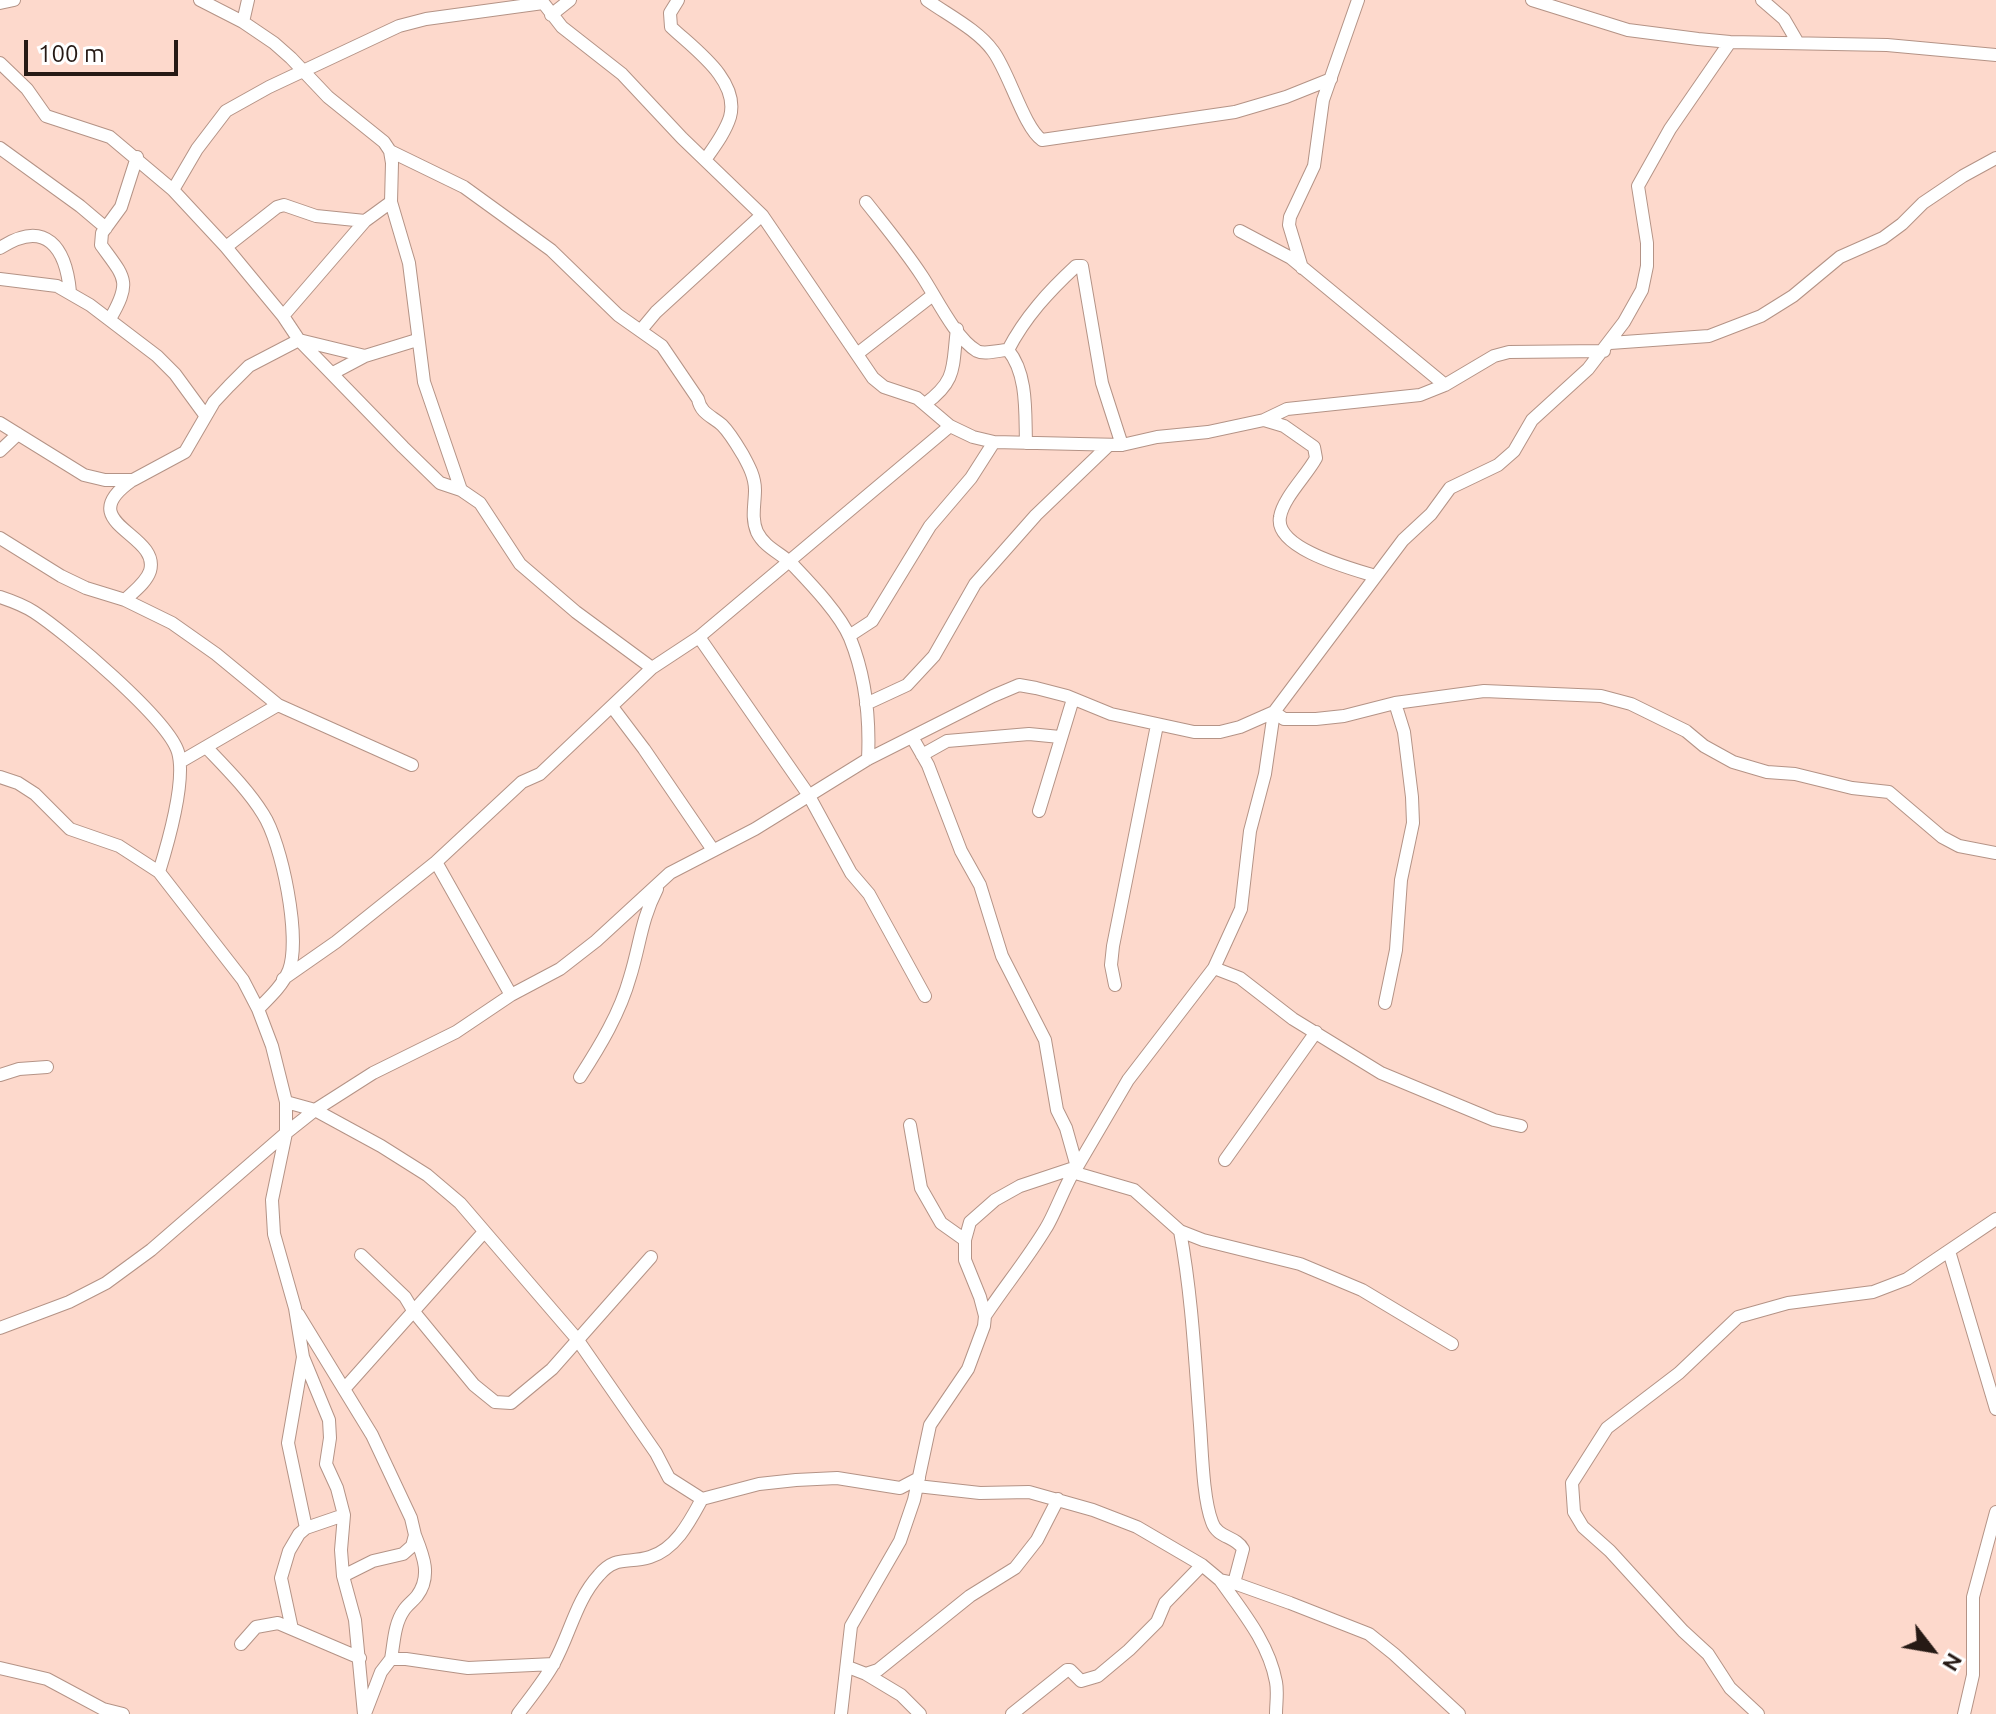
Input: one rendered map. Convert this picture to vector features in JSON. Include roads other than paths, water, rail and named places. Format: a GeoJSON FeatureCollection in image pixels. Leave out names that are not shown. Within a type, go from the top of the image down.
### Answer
{"type":"FeatureCollection","features":[{"type":"Feature","properties":{"kind":"street"},"geometry":{"type":"LineString","coordinates":[[0,3],[14,0]]}},
{"type":"Feature","properties":{"kind":"street"},"geometry":{"type":"LineString","coordinates":[[200,0],[243,22],[274,43],[328,97],[384,142],[390,151],[464,187],[523,229],[551,250],[618,315],[662,346],[698,399],[700,408],[723,426],[742,453],[754,479],[753,514],[758,533],[767,546],[790,562],[830,608],[849,636],[866,704],[868,759]]}},
{"type":"Feature","properties":{"kind":"street"},"geometry":{"type":"LineString","coordinates":[[243,22],[248,0]]}},
{"type":"Feature","properties":{"kind":"street"},"geometry":{"type":"LineString","coordinates":[[551,15],[570,0]]}},
{"type":"Feature","properties":{"kind":"street"},"geometry":{"type":"LineString","coordinates":[[678,0],[670,13],[671,27],[723,79],[731,105],[730,117],[722,134],[705,160]]}},
{"type":"Feature","properties":{"kind":"street"},"geometry":{"type":"LineString","coordinates":[[927,0],[990,46],[1001,62],[1032,131],[1042,140],[1235,112],[1272,102],[1331,79]]}},
{"type":"Feature","properties":{"kind":"street"},"geometry":{"type":"LineString","coordinates":[[1302,268],[1289,225],[1290,217],[1314,166],[1323,100],[1358,0]]}},
{"type":"Feature","properties":{"kind":"street"},"geometry":{"type":"LineString","coordinates":[[1533,0],[1628,30],[1730,42],[1887,45],[1996,55]]}},
{"type":"Feature","properties":{"kind":"street"},"geometry":{"type":"LineString","coordinates":[[1762,0],[1784,19],[1798,43]]}},
{"type":"Feature","properties":{"kind":"street"},"geometry":{"type":"LineString","coordinates":[[173,190],[197,149],[226,111],[260,91],[399,26],[542,1],[551,15],[622,74],[762,215],[873,378],[884,387],[925,404],[950,426],[973,437],[994,442],[1108,446],[1208,432],[1264,420],[1287,409],[1420,395],[1445,385],[1494,356],[1509,352],[1607,347],[1709,336],[1761,316],[1793,296],[1840,257],[1883,238],[1923,203],[1996,158]]}},
{"type":"Feature","properties":{"kind":"street"},"geometry":{"type":"LineString","coordinates":[[985,1316],[1046,1229],[1074,1169],[1128,1080],[1214,968],[1241,909],[1250,831],[1265,774],[1274,712],[1397,547],[1431,514],[1450,488],[1498,465],[1514,451],[1532,420],[1607,347],[1642,290],[1647,266],[1647,243],[1638,195],[1641,177],[1730,42]]}},
{"type":"Feature","properties":{"kind":"street"},"geometry":{"type":"LineString","coordinates":[[0,63],[27,89],[46,116],[110,137],[173,190],[226,247],[299,340],[434,478],[480,503],[520,564],[576,612],[652,668]]}},
{"type":"Feature","properties":{"kind":"street"},"geometry":{"type":"LineString","coordinates":[[0,148],[106,228]]}},
{"type":"Feature","properties":{"kind":"street"},"geometry":{"type":"LineString","coordinates":[[390,151],[391,202],[409,263],[424,382],[461,490]]}},
{"type":"Feature","properties":{"kind":"street"},"geometry":{"type":"LineString","coordinates":[[110,319],[121,302],[124,281],[101,245],[100,237],[121,207],[137,157]]}},
{"type":"Feature","properties":{"kind":"street"},"geometry":{"type":"LineString","coordinates":[[283,316],[365,221],[391,202]]}},
{"type":"Feature","properties":{"kind":"street"},"geometry":{"type":"LineString","coordinates":[[866,202],[921,274],[941,309],[978,351],[1008,350]]}},
{"type":"Feature","properties":{"kind":"street"},"geometry":{"type":"LineString","coordinates":[[226,247],[269,211],[284,205],[305,214],[365,221]]}},
{"type":"Feature","properties":{"kind":"street"},"geometry":{"type":"LineString","coordinates":[[641,330],[656,312],[762,215]]}},
{"type":"Feature","properties":{"kind":"street"},"geometry":{"type":"LineString","coordinates":[[1240,231],[1291,258],[1445,385]]}},
{"type":"Feature","properties":{"kind":"street"},"geometry":{"type":"LineString","coordinates":[[0,248],[23,237],[38,235],[50,241],[65,259],[70,292]]}},
{"type":"Feature","properties":{"kind":"street"},"geometry":{"type":"LineString","coordinates":[[1008,350],[1037,305],[1076,266],[1082,266],[1102,383],[1122,445]]}},
{"type":"Feature","properties":{"kind":"street"},"geometry":{"type":"LineString","coordinates":[[0,279],[39,283],[70,292],[157,356],[175,374],[205,415]]}},
{"type":"Feature","properties":{"kind":"street"},"geometry":{"type":"LineString","coordinates":[[857,354],[933,295]]}},
{"type":"Feature","properties":{"kind":"street"},"geometry":{"type":"LineString","coordinates":[[925,404],[951,380],[957,329]]}},
{"type":"Feature","properties":{"kind":"street"},"geometry":{"type":"LineString","coordinates":[[125,600],[147,577],[151,562],[149,554],[115,520],[110,503],[117,491],[185,452],[214,402],[249,366],[299,340],[365,356]]}},
{"type":"Feature","properties":{"kind":"street"},"geometry":{"type":"LineString","coordinates":[[333,373],[365,356],[417,340]]}},
{"type":"Feature","properties":{"kind":"street"},"geometry":{"type":"LineString","coordinates":[[1008,350],[1018,368],[1024,401],[1026,443]]}},
{"type":"Feature","properties":{"kind":"street"},"geometry":{"type":"LineString","coordinates":[[1264,420],[1284,426],[1309,442],[1317,452],[1313,464],[1280,516],[1280,523],[1289,537],[1303,550],[1375,576]]}},
{"type":"Feature","properties":{"kind":"street"},"geometry":{"type":"LineString","coordinates":[[0,423],[84,475],[105,480],[133,480]]}},
{"type":"Feature","properties":{"kind":"street"},"geometry":{"type":"LineString","coordinates":[[283,979],[336,942],[436,862],[522,782],[540,774],[652,668],[699,637],[950,426]]}},
{"type":"Feature","properties":{"kind":"street"},"geometry":{"type":"LineString","coordinates":[[0,451],[18,434]]}},
{"type":"Feature","properties":{"kind":"street"},"geometry":{"type":"LineString","coordinates":[[849,636],[872,621],[930,526],[971,478],[994,442]]}},
{"type":"Feature","properties":{"kind":"street"},"geometry":{"type":"LineString","coordinates":[[866,704],[907,685],[934,656],[975,584],[1036,515],[1108,446]]}},
{"type":"Feature","properties":{"kind":"street"},"geometry":{"type":"LineString","coordinates":[[0,538],[61,576],[86,588],[125,600],[189,634],[278,705],[412,765]]}},
{"type":"Feature","properties":{"kind":"street"},"geometry":{"type":"LineString","coordinates":[[0,597],[18,603],[48,622],[166,728],[179,753],[180,762],[175,811],[159,872]]}},
{"type":"Feature","properties":{"kind":"street"},"geometry":{"type":"LineString","coordinates":[[699,637],[808,794],[851,873],[869,894],[925,996]]}},
{"type":"Feature","properties":{"kind":"street"},"geometry":{"type":"LineString","coordinates":[[0,1328],[69,1302],[106,1283],[151,1250],[315,1110],[373,1073],[456,1032],[511,995],[560,969],[670,873],[755,829],[868,759],[1019,685],[1073,699],[1111,714],[1194,732],[1220,732],[1240,727],[1274,712]]}},
{"type":"Feature","properties":{"kind":"street"},"geometry":{"type":"LineString","coordinates":[[1274,712],[1284,719],[1316,719],[1344,716],[1395,703],[1484,691],[1601,696],[1631,704],[1686,731],[1704,746],[1733,762],[1852,788],[1889,792],[1942,837],[1959,846],[1996,853]]}},
{"type":"Feature","properties":{"kind":"street"},"geometry":{"type":"LineString","coordinates":[[1039,811],[1073,699]]}},
{"type":"Feature","properties":{"kind":"street"},"geometry":{"type":"LineString","coordinates":[[1385,1003],[1396,950],[1401,880],[1413,823],[1404,732],[1395,703]]}},
{"type":"Feature","properties":{"kind":"street"},"geometry":{"type":"LineString","coordinates":[[180,762],[278,705]]}},
{"type":"Feature","properties":{"kind":"street"},"geometry":{"type":"LineString","coordinates":[[613,708],[713,850]]}},
{"type":"Feature","properties":{"kind":"street"},"geometry":{"type":"LineString","coordinates":[[1115,985],[1111,965],[1113,946],[1157,725]]}},
{"type":"Feature","properties":{"kind":"street"},"geometry":{"type":"LineString","coordinates":[[922,755],[947,741],[1029,734],[1060,737]]}},
{"type":"Feature","properties":{"kind":"street"},"geometry":{"type":"LineString","coordinates":[[912,737],[950,819],[961,851],[980,885],[1002,956],[1045,1040],[1057,1110],[1066,1128],[1074,1169]]}},
{"type":"Feature","properties":{"kind":"street"},"geometry":{"type":"LineString","coordinates":[[207,748],[265,817],[278,852],[293,926],[289,969],[258,1009]]}},
{"type":"Feature","properties":{"kind":"street"},"geometry":{"type":"LineString","coordinates":[[0,777],[18,783],[35,794],[70,829],[119,846],[159,872],[243,980],[258,1009],[272,1046],[286,1102],[286,1133],[272,1200],[274,1234],[295,1308],[303,1357],[329,1420],[326,1464],[344,1515],[341,1550],[343,1576],[355,1620],[364,1714],[381,1672],[391,1659],[397,1625],[424,1583],[424,1558],[411,1518],[386,1462],[295,1308]]}},
{"type":"Feature","properties":{"kind":"street"},"geometry":{"type":"LineString","coordinates":[[436,862],[511,995]]}},
{"type":"Feature","properties":{"kind":"street"},"geometry":{"type":"LineString","coordinates":[[580,1077],[619,1005],[630,977],[645,913],[659,884]]}},
{"type":"Feature","properties":{"kind":"street"},"geometry":{"type":"LineString","coordinates":[[1214,968],[1240,978],[1293,1019],[1381,1073],[1494,1120],[1521,1126]]}},
{"type":"Feature","properties":{"kind":"street"},"geometry":{"type":"LineString","coordinates":[[1225,1160],[1316,1032]]}},
{"type":"Feature","properties":{"kind":"street"},"geometry":{"type":"LineString","coordinates":[[0,1075],[19,1069],[47,1067]]}},
{"type":"Feature","properties":{"kind":"street"},"geometry":{"type":"LineString","coordinates":[[286,1102],[315,1110],[381,1146],[427,1175],[460,1203],[577,1339],[656,1453],[669,1478],[702,1499]]}},
{"type":"Feature","properties":{"kind":"street"},"geometry":{"type":"LineString","coordinates":[[910,1125],[921,1188],[941,1223],[965,1240]]}},
{"type":"Feature","properties":{"kind":"street"},"geometry":{"type":"LineString","coordinates":[[841,1714],[851,1626],[900,1541],[917,1486],[930,1425],[968,1369],[984,1326],[985,1316],[965,1260],[965,1240],[970,1222],[995,1200],[1020,1186],[1074,1169],[1134,1190],[1180,1231],[1203,1240],[1300,1264],[1362,1290],[1452,1344]]}},
{"type":"Feature","properties":{"kind":"street"},"geometry":{"type":"LineString","coordinates":[[1758,1714],[1730,1688],[1708,1654],[1610,1551],[1583,1527],[1574,1512],[1572,1483],[1607,1428],[1679,1373],[1738,1317],[1788,1303],[1873,1292],[1907,1279],[1996,1219]]}},
{"type":"Feature","properties":{"kind":"street"},"geometry":{"type":"LineString","coordinates":[[1180,1231],[1188,1277],[1204,1473],[1212,1523],[1219,1533],[1240,1543],[1243,1549],[1234,1583]]}},
{"type":"Feature","properties":{"kind":"street"},"geometry":{"type":"LineString","coordinates":[[345,1388],[484,1232]]}},
{"type":"Feature","properties":{"kind":"street"},"geometry":{"type":"LineString","coordinates":[[1949,1251],[1996,1409]]}},
{"type":"Feature","properties":{"kind":"street"},"geometry":{"type":"LineString","coordinates":[[361,1255],[405,1297],[474,1385],[495,1402],[511,1403],[532,1388],[651,1257]]}},
{"type":"Feature","properties":{"kind":"street"},"geometry":{"type":"LineString","coordinates":[[303,1357],[288,1443],[306,1528]]}},
{"type":"Feature","properties":{"kind":"street"},"geometry":{"type":"LineString","coordinates":[[518,1714],[554,1664],[583,1595],[601,1572],[617,1561],[642,1559],[660,1553],[686,1528],[702,1499],[759,1484],[837,1478],[900,1488],[917,1486],[980,1493],[1029,1492],[1137,1527],[1202,1565],[1220,1580],[1252,1624],[1267,1655],[1276,1682],[1276,1714]]}},
{"type":"Feature","properties":{"kind":"street"},"geometry":{"type":"LineString","coordinates":[[866,1674],[887,1663],[970,1596],[1015,1568],[1037,1540],[1058,1499]]}},
{"type":"Feature","properties":{"kind":"street"},"geometry":{"type":"LineString","coordinates":[[1964,1714],[1973,1675],[1973,1597],[1996,1512]]}},
{"type":"Feature","properties":{"kind":"street"},"geometry":{"type":"LineString","coordinates":[[292,1629],[281,1578],[289,1551],[306,1528],[344,1515]]}},
{"type":"Feature","properties":{"kind":"street"},"geometry":{"type":"LineString","coordinates":[[343,1576],[373,1561],[403,1554],[412,1546],[415,1535]]}},
{"type":"Feature","properties":{"kind":"street"},"geometry":{"type":"LineString","coordinates":[[1012,1714],[1067,1670],[1081,1681],[1098,1676],[1157,1622],[1165,1603],[1202,1565]]}},
{"type":"Feature","properties":{"kind":"street"},"geometry":{"type":"LineString","coordinates":[[1220,1580],[1369,1634],[1459,1714]]}},
{"type":"Feature","properties":{"kind":"street"},"geometry":{"type":"LineString","coordinates":[[241,1644],[256,1627],[278,1623],[360,1658]]}},
{"type":"Feature","properties":{"kind":"street"},"geometry":{"type":"LineString","coordinates":[[391,1659],[468,1668],[554,1664]]}},
{"type":"Feature","properties":{"kind":"street"},"geometry":{"type":"LineString","coordinates":[[848,1667],[901,1695],[920,1714]]}},
{"type":"Feature","properties":{"kind":"street"},"geometry":{"type":"LineString","coordinates":[[0,1668],[47,1679],[103,1709],[123,1714]]}}]}
